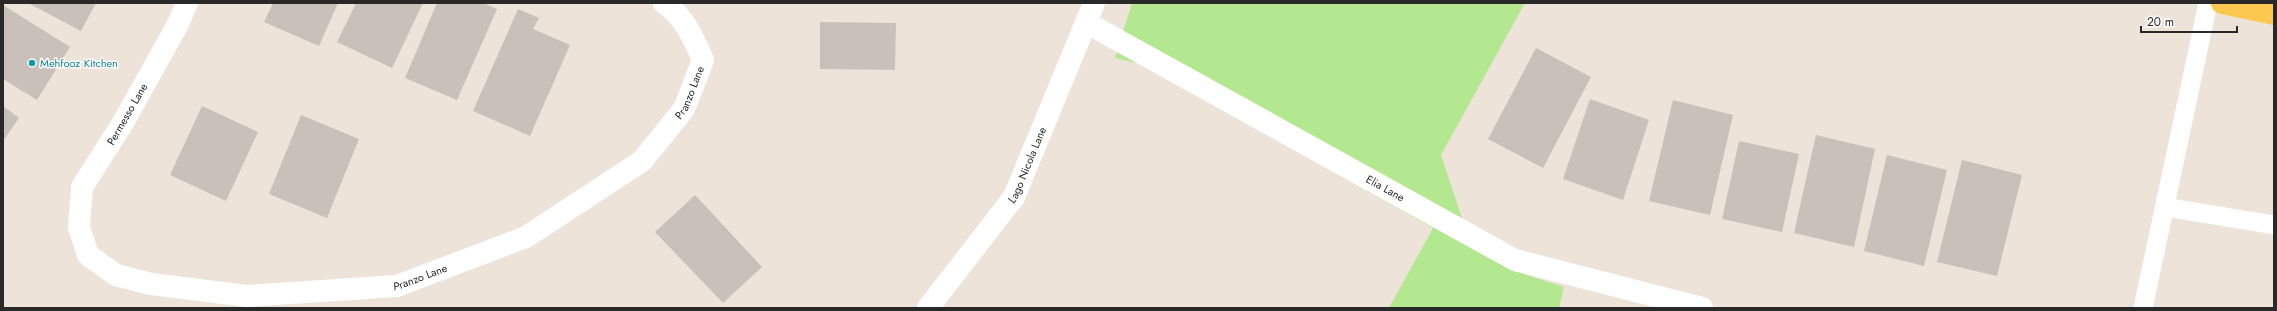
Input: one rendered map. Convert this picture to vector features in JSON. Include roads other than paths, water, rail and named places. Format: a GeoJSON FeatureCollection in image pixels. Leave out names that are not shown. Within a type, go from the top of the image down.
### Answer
{"type":"FeatureCollection","features":[{"type":"Feature","properties":{"kind":"main road"},"geometry":{"type":"LineString","coordinates":[[2222,3],[2274,14]]}},
{"type":"Feature","properties":{"kind":"street","name":"Permesso Lane"},"geometry":{"type":"LineString","coordinates":[[79,227],[82,187],[124,121],[178,24],[187,3]]}},
{"type":"Feature","properties":{"kind":"street","name":"Pranzo Lane"},"geometry":{"type":"LineString","coordinates":[[79,227],[88,255],[116,274],[151,284],[247,302],[397,286],[526,237],[642,161],[684,109],[703,60],[691,32],[670,7],[664,3]]}},
{"type":"Feature","properties":{"kind":"street","name":"Lago Nicola Lane"},"geometry":{"type":"LineString","coordinates":[[928,308],[1014,197],[1094,3]]}},
{"type":"Feature","properties":{"kind":"street","name":"Elia Lane"},"geometry":{"type":"LineString","coordinates":[[1087,23],[1515,260],[1702,308]]}},
{"type":"Feature","properties":{"kind":"lane"},"geometry":{"type":"LineString","coordinates":[[2143,308],[2208,3]]}},
{"type":"Feature","properties":{"kind":"lane"},"geometry":{"type":"LineString","coordinates":[[2165,207],[2274,225]]}},
{"type":"Feature","properties":{"kind":"place","name":"Mehfooz Kitchen"},"geometry":{"type":"Point","coordinates":[32,63]}}]}
